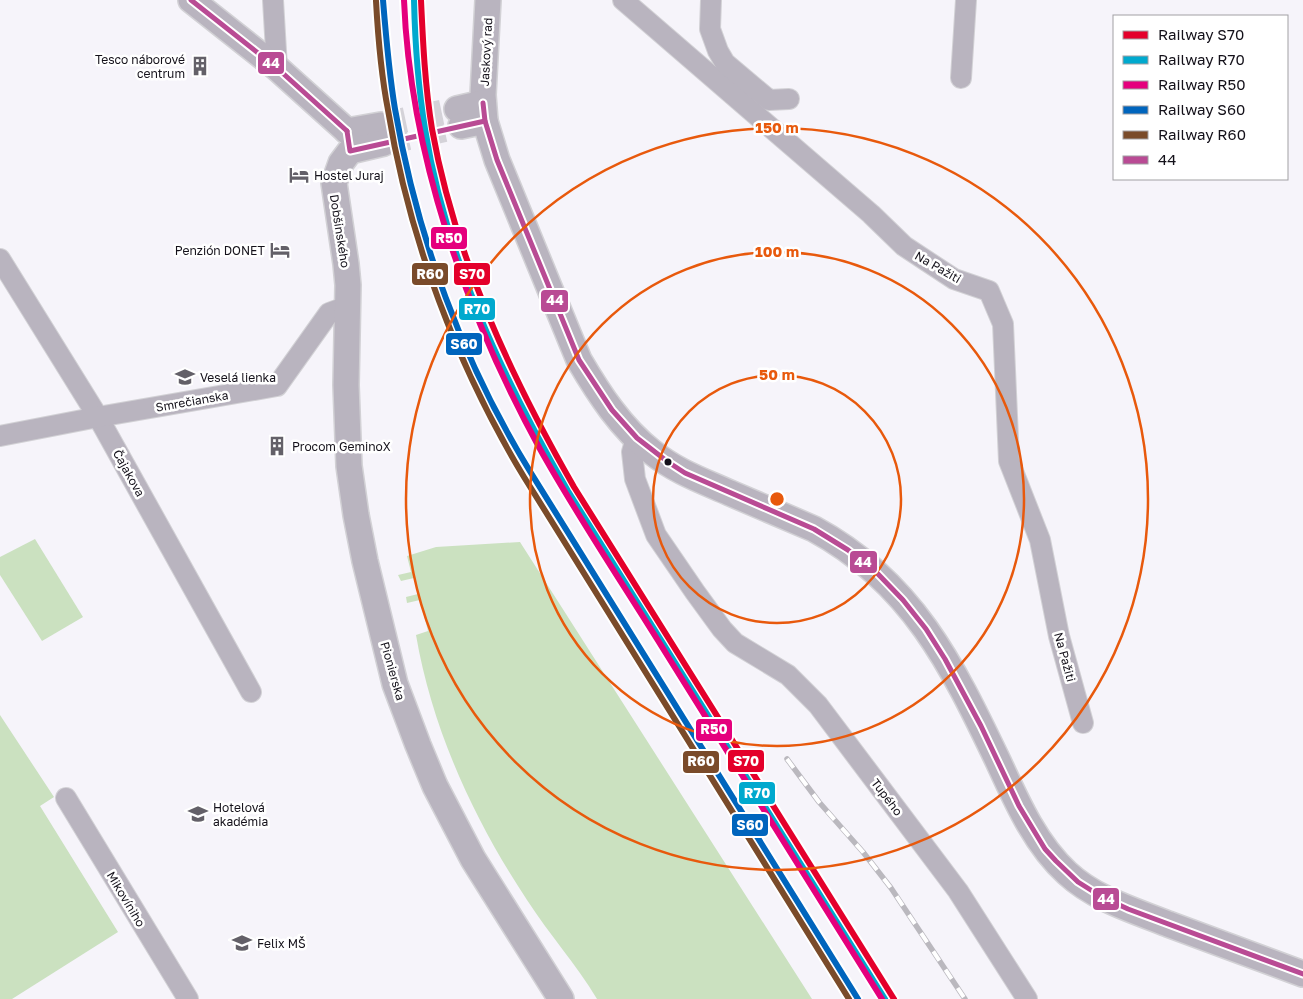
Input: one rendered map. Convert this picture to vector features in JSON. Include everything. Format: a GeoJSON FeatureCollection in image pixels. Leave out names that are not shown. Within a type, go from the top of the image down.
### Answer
{"type":"FeatureCollection","features":[{"type":"Feature","properties":{"kind":"street"},"geometry":{"type":"LineString","coordinates":[[191,0],[277,68],[348,141],[382,134]]}},
{"type":"Feature","properties":{"kind":"street"},"geometry":{"type":"LineString","coordinates":[[273,0],[277,68]]}},
{"type":"Feature","properties":{"kind":"street","name":"Jaskový rad"},"geometry":{"type":"LineString","coordinates":[[488,0],[484,112],[497,160],[579,360],[614,414],[636,438],[666,462],[685,473],[831,538],[874,570],[898,593],[917,615],[935,641],[968,698],[1026,816],[1043,845],[1068,874],[1087,888],[1120,905],[1303,974]]}},
{"type":"Feature","properties":{"kind":"street","name":"Na Pažiti"},"geometry":{"type":"LineString","coordinates":[[623,0],[871,214],[904,246],[954,279],[989,290],[1003,324],[1010,461],[1040,540],[1059,636],[1083,723]]}},
{"type":"Feature","properties":{"kind":"street"},"geometry":{"type":"LineString","coordinates":[[710,0],[710,29],[718,51],[725,63],[769,100],[789,98]]}},
{"type":"Feature","properties":{"kind":"street"},"geometry":{"type":"LineString","coordinates":[[961,78],[966,0]]}},
{"type":"Feature","properties":{"kind":"street"},"geometry":{"type":"LineString","coordinates":[[459,118],[484,112]]}},
{"type":"Feature","properties":{"kind":"street","name":"Dobšinského"},"geometry":{"type":"LineString","coordinates":[[348,141],[334,183],[346,264],[348,306]]}},
{"type":"Feature","properties":{"kind":"street","name":"Čajakova"},"geometry":{"type":"LineString","coordinates":[[0,259],[98,417],[251,692]]}},
{"type":"Feature","properties":{"kind":"street","name":"Smrečianska"},"geometry":{"type":"LineString","coordinates":[[0,436],[277,386],[329,313],[348,306]]}},
{"type":"Feature","properties":{"kind":"street","name":"Pionierska"},"geometry":{"type":"LineString","coordinates":[[348,306],[346,385],[350,474],[365,561],[395,684],[418,745],[459,834],[561,999]]}},
{"type":"Feature","properties":{"kind":"street","name":"Tupého"},"geometry":{"type":"LineString","coordinates":[[636,438],[632,452],[635,479],[656,535],[694,592],[735,643],[788,675],[818,705],[958,891],[1027,999]]}},
{"type":"Feature","properties":{"kind":"street","name":"Mikovíniho"},"geometry":{"type":"LineString","coordinates":[[66,798],[134,913],[188,999]]}},
{"type":"Feature","properties":{"kind":"green space"},"geometry":{"type":"Polygon","coordinates":[[[35,539],[83,617],[42,641],[0,575],[0,557],[35,539]]]}},
{"type":"Feature","properties":{"kind":"green space"},"geometry":{"type":"Polygon","coordinates":[[[520,542],[812,999],[597,999],[527,900],[508,870],[473,806],[444,739],[423,670],[416,635],[428,631],[420,600],[407,603],[406,597],[418,594],[414,578],[401,581],[398,575],[411,572],[407,556],[436,547],[520,542]]]}},
{"type":"Feature","properties":{"kind":"green space"},"geometry":{"type":"Polygon","coordinates":[[[0,715],[54,797],[40,806],[118,932],[12,999],[0,999],[0,715]]]}},
{"type":"Feature","properties":{"kind":"tunnel"},"geometry":{"type":"LineString","coordinates":[[381,125],[457,109]]}},
{"type":"Feature","properties":{"kind":"tunnel"},"geometry":{"type":"LineString","coordinates":[[384,143],[461,126]]}},
{"type":"Feature","properties":{"kind":"railway"},"geometry":{"type":"LineString","coordinates":[[787,759],[819,802],[863,852],[891,888],[965,999]]}},
{"type":"Feature","properties":{"kind":"rail line","name":"S60"},"geometry":{"type":"LineString","coordinates":[[383,0],[395,109],[404,157],[416,204],[446,298],[484,388],[531,473],[858,999]]}},
{"type":"Feature","properties":{"kind":"rail line","name":"R50"},"geometry":{"type":"LineString","coordinates":[[404,0],[417,116],[430,174],[466,288],[488,344],[513,397],[570,501],[882,999]]}},
{"type":"Feature","properties":{"kind":"rail line","name":"R70"},"geometry":{"type":"LineString","coordinates":[[414,0],[420,97],[435,177],[447,225],[462,271],[500,361],[521,405],[568,491],[885,999]]}},
{"type":"Feature","properties":{"kind":"rail line","name":"S70"},"geometry":{"type":"LineString","coordinates":[[421,0],[428,97],[432,129],[442,177],[470,269],[507,358],[550,445],[574,487],[894,999]]}},
{"type":"Feature","properties":{"kind":"rail line","name":"R60"},"geometry":{"type":"LineString","coordinates":[[376,1],[380,56],[386,96],[397,158],[409,206],[439,300],[477,391],[524,477],[849,999]]}},
{"type":"Feature","properties":{"kind":"transit line","name":"44"},"geometry":{"type":"LineString","coordinates":[[191,0],[277,68],[347,131]]}},
{"type":"Feature","properties":{"kind":"transit line","name":"44"},"geometry":{"type":"LineString","coordinates":[[483,103],[485,121],[497,160],[579,360],[612,410],[637,438],[685,473],[814,529],[848,550],[878,574],[903,600],[926,629],[945,659],[981,726],[1019,806],[1045,849],[1078,882],[1102,897],[1128,909],[1303,974]]}},
{"type":"Feature","properties":{"kind":"transit line","name":"44"},"geometry":{"type":"LineString","coordinates":[[347,131],[350,151],[485,121]]}},
{"type":"Feature","properties":{"kind":"place","name":"Tesco náborové centrum"},"geometry":{"type":"Point","coordinates":[200,66]}},
{"type":"Feature","properties":{"kind":"place","name":"Hostel Juraj"},"geometry":{"type":"Point","coordinates":[299,175]}},
{"type":"Feature","properties":{"kind":"place","name":"Penzión DONET"},"geometry":{"type":"Point","coordinates":[280,250]}},
{"type":"Feature","properties":{"kind":"place","name":"Veselá lienka"},"geometry":{"type":"Point","coordinates":[185,377]}},
{"type":"Feature","properties":{"kind":"place","name":"Procom GeminoX"},"geometry":{"type":"Point","coordinates":[277,446]}},
{"type":"Feature","properties":{"kind":"place","name":"Hotelová akadémia"},"geometry":{"type":"Point","coordinates":[198,814]}},
{"type":"Feature","properties":{"kind":"place","name":"Felix MŠ"},"geometry":{"type":"Point","coordinates":[242,943]}}]}
